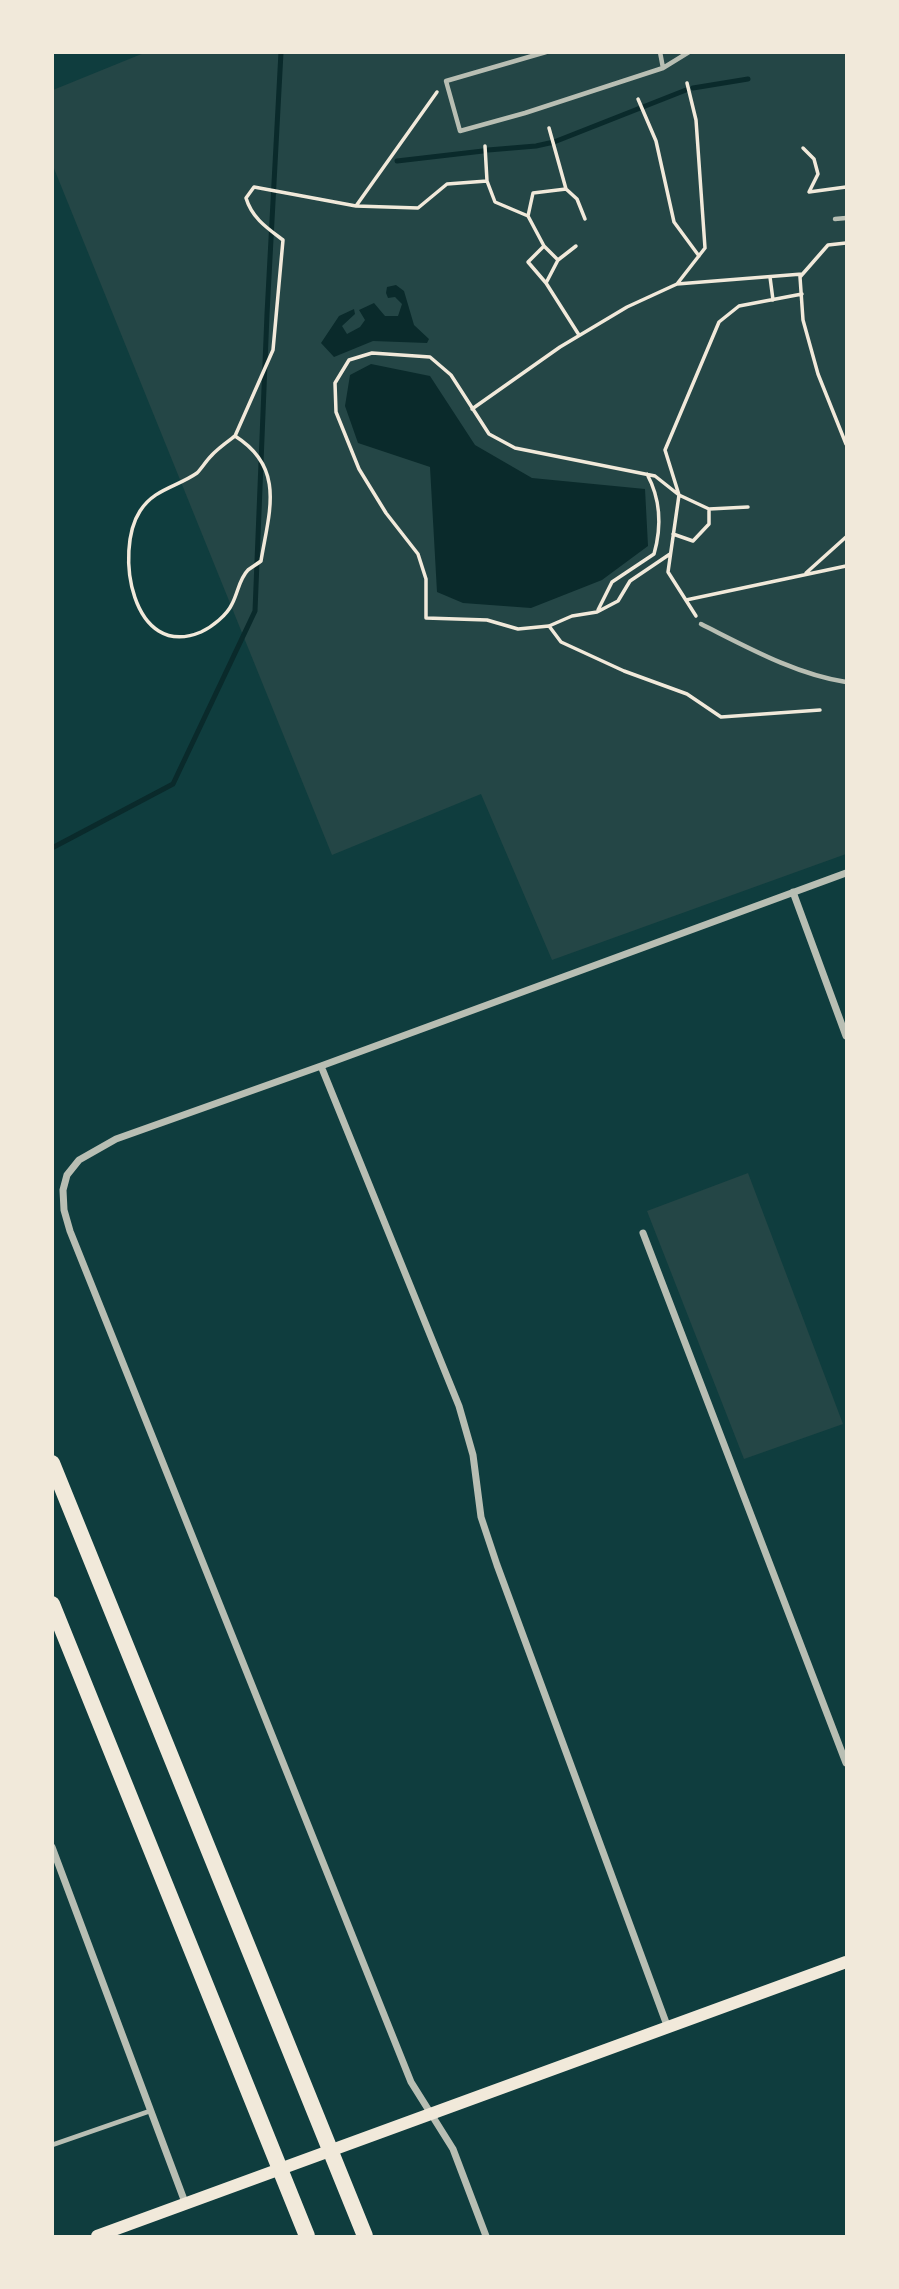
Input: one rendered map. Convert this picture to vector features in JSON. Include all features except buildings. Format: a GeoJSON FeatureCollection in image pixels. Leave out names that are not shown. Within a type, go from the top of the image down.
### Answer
{"type":"FeatureCollection","features":[{"type":"Feature","properties":{"kind":"highway"},"geometry":{"type":"LineString","coordinates":[[52,1463],[365,2236]]}},
{"type":"Feature","properties":{"kind":"highway"},"geometry":{"type":"LineString","coordinates":[[52,1604],[304,2229]]}},
{"type":"Feature","properties":{"kind":"main road"},"geometry":{"type":"LineString","coordinates":[[97,2236],[846,1962]]}},
{"type":"Feature","properties":{"kind":"street"},"geometry":{"type":"LineString","coordinates":[[486,2236],[453,2150],[430,2115],[406,2070],[70,1231],[64,1210],[63,1190],[67,1175],[79,1160],[116,1139],[846,873]]}},
{"type":"Feature","properties":{"kind":"street"},"geometry":{"type":"LineString","coordinates":[[793,892],[846,1035]]}},
{"type":"Feature","properties":{"kind":"street"},"geometry":{"type":"LineString","coordinates":[[321,1066],[459,1406],[473,1455],[481,1517],[497,1566],[668,2028]]}},
{"type":"Feature","properties":{"kind":"street"},"geometry":{"type":"LineString","coordinates":[[643,1233],[846,1763]]}},
{"type":"Feature","properties":{"kind":"street"},"geometry":{"type":"LineString","coordinates":[[52,1847],[186,2205]]}},
{"type":"Feature","properties":{"kind":"lane"},"geometry":{"type":"LineString","coordinates":[[546,52],[446,81],[460,131],[663,68],[689,52]]}},
{"type":"Feature","properties":{"kind":"lane"},"geometry":{"type":"LineString","coordinates":[[660,52],[663,68]]}},
{"type":"Feature","properties":{"kind":"lane"},"geometry":{"type":"LineString","coordinates":[[835,219],[846,218]]}},
{"type":"Feature","properties":{"kind":"lane"},"geometry":{"type":"LineString","coordinates":[[701,624],[771,658],[846,682]]}},
{"type":"Feature","properties":{"kind":"lane"},"geometry":{"type":"LineString","coordinates":[[52,2146],[151,2111]]}},
{"type":"Feature","properties":{"kind":"path"},"geometry":{"type":"LineString","coordinates":[[677,284],[705,248],[696,120],[687,83]]}},
{"type":"Feature","properties":{"kind":"path"},"geometry":{"type":"LineString","coordinates":[[356,206],[437,92]]}},
{"type":"Feature","properties":{"kind":"path"},"geometry":{"type":"LineString","coordinates":[[638,99],[656,141],[674,222],[699,256]]}},
{"type":"Feature","properties":{"kind":"path"},"geometry":{"type":"LineString","coordinates":[[549,128],[566,189],[577,199],[585,219]]}},
{"type":"Feature","properties":{"kind":"path"},"geometry":{"type":"LineString","coordinates":[[485,146],[487,181],[495,202],[528,216],[544,246],[558,260]]}},
{"type":"Feature","properties":{"kind":"path"},"geometry":{"type":"LineString","coordinates":[[803,148],[817,166],[818,174],[809,192],[846,187]]}},
{"type":"Feature","properties":{"kind":"path"},"geometry":{"type":"LineString","coordinates":[[235,436],[247,443],[268,474],[272,494],[261,561],[247,571],[232,607],[217,621],[202,631],[184,637],[166,637],[151,626],[136,603],[129,568],[132,527],[139,512],[152,496],[198,472],[212,454],[235,436],[273,350],[283,240],[263,226],[249,209],[246,198],[254,187],[356,206],[418,208],[447,184],[487,181]]}},
{"type":"Feature","properties":{"kind":"path"},"geometry":{"type":"LineString","coordinates":[[528,216],[533,193],[566,189]]}},
{"type":"Feature","properties":{"kind":"path"},"geometry":{"type":"LineString","coordinates":[[846,243],[828,245],[800,277],[803,320],[818,374],[846,444]]}},
{"type":"Feature","properties":{"kind":"path"},"geometry":{"type":"LineString","coordinates":[[544,246],[528,262],[546,282],[579,335]]}},
{"type":"Feature","properties":{"kind":"path"},"geometry":{"type":"LineString","coordinates":[[546,282],[558,260],[576,247]]}},
{"type":"Feature","properties":{"kind":"path"},"geometry":{"type":"LineString","coordinates":[[472,409],[579,335],[627,307],[677,284],[802,274]]}},
{"type":"Feature","properties":{"kind":"path"},"geometry":{"type":"LineString","coordinates":[[770,276],[773,300]]}},
{"type":"Feature","properties":{"kind":"path"},"geometry":{"type":"LineString","coordinates":[[701,624],[668,572],[679,495],[664,450],[719,322],[739,306],[802,294]]}},
{"type":"Feature","properties":{"kind":"path"},"geometry":{"type":"LineString","coordinates":[[670,554],[630,581],[618,601],[597,612],[572,616],[549,626],[518,629],[487,620],[426,618],[426,579],[418,554],[386,513],[359,469],[336,412],[335,383],[349,360],[372,353],[430,357],[451,375],[489,434],[515,447],[655,476],[679,495],[709,509],[748,507]]}},
{"type":"Feature","properties":{"kind":"path"},"geometry":{"type":"LineString","coordinates":[[597,612],[612,582],[654,554],[660,533],[656,492],[647,474]]}},
{"type":"Feature","properties":{"kind":"path"},"geometry":{"type":"LineString","coordinates":[[673,534],[693,541],[709,524],[709,509]]}},
{"type":"Feature","properties":{"kind":"path"},"geometry":{"type":"LineString","coordinates":[[805,575],[846,537]]}},
{"type":"Feature","properties":{"kind":"path"},"geometry":{"type":"LineString","coordinates":[[686,600],[846,566]]}},
{"type":"Feature","properties":{"kind":"path"},"geometry":{"type":"LineString","coordinates":[[549,626],[561,642],[624,671],[687,694],[722,717],[820,710]]}},
{"type":"Feature","properties":{"kind":"shaded area"},"geometry":{"type":"Polygon","coordinates":[[[144,53],[846,53],[846,854],[552,960],[481,794],[332,855],[53,166],[53,90],[144,53]]]}},
{"type":"Feature","properties":{"kind":"shaded area"},"geometry":{"type":"Polygon","coordinates":[[[396,285],[404,291],[414,325],[429,339],[427,343],[373,341],[334,357],[321,343],[339,316],[354,309],[355,314],[342,326],[347,334],[360,327],[365,320],[359,310],[374,303],[385,316],[398,316],[402,304],[395,297],[388,298],[386,293],[387,287],[396,285]]]}},
{"type":"Feature","properties":{"kind":"shaded area"},"geometry":{"type":"Polygon","coordinates":[[[371,364],[430,376],[475,445],[532,478],[645,489],[648,546],[602,580],[531,608],[463,603],[437,592],[430,467],[358,443],[345,406],[350,375],[371,364]]]}},
{"type":"Feature","properties":{"kind":"shaded area"},"geometry":{"type":"Polygon","coordinates":[[[748,1173],[843,1424],[744,1459],[647,1211],[748,1173]]]}},
{"type":"Feature","properties":{"kind":"waterway"},"geometry":{"type":"LineString","coordinates":[[52,848],[173,784],[255,611],[281,52]]}},
{"type":"Feature","properties":{"kind":"waterway"},"geometry":{"type":"LineString","coordinates":[[693,88],[748,79]]}},
{"type":"Feature","properties":{"kind":"waterway"},"geometry":{"type":"LineString","coordinates":[[488,150],[554,142],[686,90]]}},
{"type":"Feature","properties":{"kind":"waterway"},"geometry":{"type":"LineString","coordinates":[[397,161],[483,151]]}}]}
